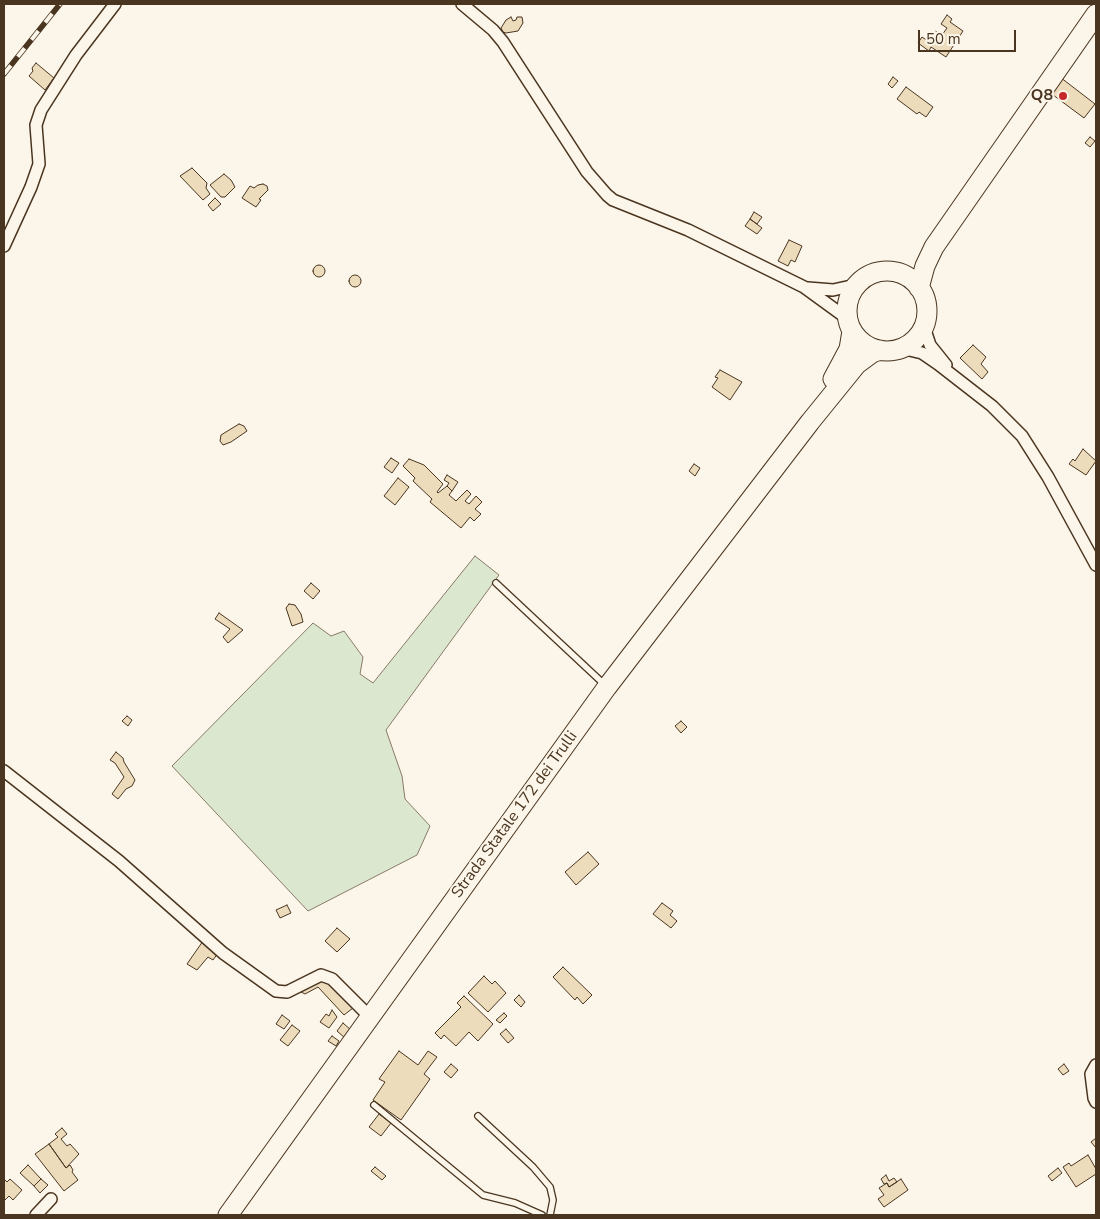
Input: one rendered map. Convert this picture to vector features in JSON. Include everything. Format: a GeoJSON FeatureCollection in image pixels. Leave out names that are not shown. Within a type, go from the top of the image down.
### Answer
{"type":"FeatureCollection","features":[{"type":"Feature","properties":{"kind":"main road"},"geometry":{"type":"LineString","coordinates":[[919,288],[925,266],[934,247],[1096,14]]}},
{"type":"Feature","properties":{"kind":"main road"},"geometry":{"type":"LineString","coordinates":[[856,285],[869,275],[879,272],[898,272],[908,267],[934,247]]}},
{"type":"Feature","properties":{"kind":"main road"},"geometry":{"type":"LineString","coordinates":[[898,272],[910,278],[919,288],[926,306],[925,323],[919,334],[912,342],[901,348]]}},
{"type":"Feature","properties":{"kind":"main road","name":"Strada Statale 172 dei Trulli"},"geometry":{"type":"LineString","coordinates":[[810,422],[847,355],[851,343],[847,306],[856,285]]}},
{"type":"Feature","properties":{"kind":"main road"},"geometry":{"type":"LineString","coordinates":[[850,325],[860,340],[868,346],[880,350]]}},
{"type":"Feature","properties":{"kind":"main road","name":"Strada Statale 172 dei Trulli"},"geometry":{"type":"LineString","coordinates":[[228,1215],[606,687],[810,422],[857,364],[865,357],[880,350],[901,348]]}},
{"type":"Feature","properties":{"kind":"street"},"geometry":{"type":"LineString","coordinates":[[4,246],[31,187],[39,164],[36,125],[41,110],[76,55],[115,4]]}},
{"type":"Feature","properties":{"kind":"street"},"geometry":{"type":"LineString","coordinates":[[462,4],[493,30],[503,42],[588,172],[607,195],[614,200],[688,230],[804,287],[850,325]]}},
{"type":"Feature","properties":{"kind":"street"},"geometry":{"type":"LineString","coordinates":[[804,287],[833,290],[856,285]]}},
{"type":"Feature","properties":{"kind":"street"},"geometry":{"type":"LineString","coordinates":[[925,323],[930,345],[955,376]]}},
{"type":"Feature","properties":{"kind":"street"},"geometry":{"type":"LineString","coordinates":[[901,348],[922,353],[955,376],[992,406],[1022,436],[1048,477],[1096,565]]}},
{"type":"Feature","properties":{"kind":"street"},"geometry":{"type":"LineString","coordinates":[[4,771],[119,861],[224,954],[276,991],[287,992],[321,975],[332,979],[370,1017]]}},
{"type":"Feature","properties":{"kind":"street"},"geometry":{"type":"LineString","coordinates":[[1096,1065],[1091,1074],[1096,1102]]}},
{"type":"Feature","properties":{"kind":"street"},"geometry":{"type":"LineString","coordinates":[[36,1215],[51,1199]]}},
{"type":"Feature","properties":{"kind":"lane"},"geometry":{"type":"LineString","coordinates":[[496,583],[606,687]]}},
{"type":"Feature","properties":{"kind":"lane"},"geometry":{"type":"LineString","coordinates":[[374,1105],[482,1195],[515,1203],[542,1215]]}},
{"type":"Feature","properties":{"kind":"lane"},"geometry":{"type":"LineString","coordinates":[[478,1116],[533,1167],[550,1187],[553,1200],[550,1215]]}},
{"type":"Feature","properties":{"kind":"green space"},"geometry":{"type":"Polygon","coordinates":[[[475,556],[499,575],[386,730],[402,776],[405,799],[430,826],[417,855],[308,911],[172,766],[313,623],[331,636],[344,631],[363,657],[360,674],[373,683],[475,556]]]}},
{"type":"Feature","properties":{"kind":"building"},"geometry":{"type":"Polygon","coordinates":[[[947,15],[952,19],[950,22],[963,31],[946,57],[931,47],[929,51],[918,43],[922,37],[928,41],[935,31],[942,35],[947,28],[941,24],[947,15]]]}},
{"type":"Feature","properties":{"kind":"building"},"geometry":{"type":"Polygon","coordinates":[[[511,17],[513,21],[517,17],[522,17],[523,23],[518,31],[503,32],[501,28],[506,20],[511,17]]]}},
{"type":"Feature","properties":{"kind":"building"},"geometry":{"type":"Polygon","coordinates":[[[36,63],[54,78],[45,90],[29,76],[36,63]]]}},
{"type":"Feature","properties":{"kind":"building"},"geometry":{"type":"Polygon","coordinates":[[[1056,74],[1095,104],[1084,118],[1045,89],[1056,74]]]}},
{"type":"Feature","properties":{"kind":"building"},"geometry":{"type":"Polygon","coordinates":[[[893,77],[898,81],[892,88],[888,84],[893,77]]]}},
{"type":"Feature","properties":{"kind":"building"},"geometry":{"type":"Polygon","coordinates":[[[906,87],[933,107],[926,117],[919,112],[917,114],[897,99],[906,87]]]}},
{"type":"Feature","properties":{"kind":"building"},"geometry":{"type":"Polygon","coordinates":[[[1090,137],[1095,141],[1090,147],[1085,143],[1090,137]]]}},
{"type":"Feature","properties":{"kind":"building"},"geometry":{"type":"Polygon","coordinates":[[[192,168],[207,183],[206,188],[210,194],[203,200],[180,176],[192,168]]]}},
{"type":"Feature","properties":{"kind":"building"},"geometry":{"type":"Polygon","coordinates":[[[224,174],[235,187],[225,197],[221,197],[210,185],[224,174]]]}},
{"type":"Feature","properties":{"kind":"building"},"geometry":{"type":"Polygon","coordinates":[[[263,184],[267,186],[268,190],[259,199],[261,200],[256,207],[242,198],[250,186],[254,188],[263,184]]]}},
{"type":"Feature","properties":{"kind":"building"},"geometry":{"type":"Polygon","coordinates":[[[215,198],[221,204],[213,211],[208,205],[215,198]]]}},
{"type":"Feature","properties":{"kind":"building"},"geometry":{"type":"Polygon","coordinates":[[[754,212],[762,217],[757,224],[750,219],[754,212]]]}},
{"type":"Feature","properties":{"kind":"building"},"geometry":{"type":"Polygon","coordinates":[[[750,219],[762,228],[757,234],[745,226],[750,219]]]}},
{"type":"Feature","properties":{"kind":"building"},"geometry":{"type":"Polygon","coordinates":[[[789,240],[802,246],[795,262],[791,260],[788,266],[778,261],[789,240]]]}},
{"type":"Feature","properties":{"kind":"building"},"geometry":{"type":"Polygon","coordinates":[[[321,265],[324,266],[324,276],[317,277],[314,276],[313,269],[314,266],[321,265]]]}},
{"type":"Feature","properties":{"kind":"building"},"geometry":{"type":"Polygon","coordinates":[[[355,275],[361,281],[355,287],[349,281],[355,275]]]}},
{"type":"Feature","properties":{"kind":"building"},"geometry":{"type":"Polygon","coordinates":[[[973,345],[986,357],[981,364],[988,372],[982,379],[960,358],[973,345]]]}},
{"type":"Feature","properties":{"kind":"building"},"geometry":{"type":"Polygon","coordinates":[[[720,370],[742,382],[730,400],[712,387],[718,378],[715,377],[720,370]]]}},
{"type":"Feature","properties":{"kind":"building"},"geometry":{"type":"Polygon","coordinates":[[[239,424],[244,426],[247,431],[223,445],[220,441],[221,435],[239,424]]]}},
{"type":"Feature","properties":{"kind":"building"},"geometry":{"type":"Polygon","coordinates":[[[1083,449],[1096,461],[1086,475],[1069,464],[1073,459],[1075,461],[1083,449]]]}},
{"type":"Feature","properties":{"kind":"building"},"geometry":{"type":"Polygon","coordinates":[[[391,458],[399,463],[392,473],[384,467],[391,458]]]}},
{"type":"Feature","properties":{"kind":"building"},"geometry":{"type":"Polygon","coordinates":[[[409,459],[424,465],[443,484],[438,493],[447,486],[452,491],[449,495],[456,501],[467,490],[471,494],[465,501],[469,504],[476,496],[482,502],[475,509],[481,514],[474,521],[470,517],[461,528],[430,502],[432,499],[413,481],[415,478],[403,466],[409,459]]]}},
{"type":"Feature","properties":{"kind":"building"},"geometry":{"type":"Polygon","coordinates":[[[694,464],[700,468],[695,476],[689,471],[694,464]]]}},
{"type":"Feature","properties":{"kind":"building"},"geometry":{"type":"Polygon","coordinates":[[[447,475],[458,482],[452,491],[447,486],[449,483],[444,480],[447,475]]]}},
{"type":"Feature","properties":{"kind":"building"},"geometry":{"type":"Polygon","coordinates":[[[398,478],[409,487],[395,505],[384,496],[398,478]]]}},
{"type":"Feature","properties":{"kind":"building"},"geometry":{"type":"Polygon","coordinates":[[[311,583],[320,591],[313,599],[304,591],[311,583]]]}},
{"type":"Feature","properties":{"kind":"building"},"geometry":{"type":"Polygon","coordinates":[[[289,604],[295,605],[301,614],[303,622],[292,626],[286,608],[289,604]]]}},
{"type":"Feature","properties":{"kind":"building"},"geometry":{"type":"Polygon","coordinates":[[[219,613],[243,630],[228,643],[223,637],[230,629],[215,619],[219,613]]]}},
{"type":"Feature","properties":{"kind":"building"},"geometry":{"type":"Polygon","coordinates":[[[127,716],[132,720],[128,726],[122,721],[127,716]]]}},
{"type":"Feature","properties":{"kind":"building"},"geometry":{"type":"Polygon","coordinates":[[[681,721],[687,727],[681,733],[675,726],[681,721]]]}},
{"type":"Feature","properties":{"kind":"building"},"geometry":{"type":"Polygon","coordinates":[[[116,752],[123,758],[135,780],[132,786],[126,789],[118,799],[112,794],[124,777],[115,763],[110,760],[116,752]]]}},
{"type":"Feature","properties":{"kind":"building"},"geometry":{"type":"Polygon","coordinates":[[[588,852],[599,864],[576,885],[565,872],[588,852]]]}},
{"type":"Feature","properties":{"kind":"building"},"geometry":{"type":"Polygon","coordinates":[[[662,903],[673,911],[670,915],[677,921],[671,928],[653,914],[662,903]]]}},
{"type":"Feature","properties":{"kind":"building"},"geometry":{"type":"Polygon","coordinates":[[[287,905],[291,913],[280,918],[276,910],[287,905]]]}},
{"type":"Feature","properties":{"kind":"building"},"geometry":{"type":"Polygon","coordinates":[[[337,928],[350,939],[337,952],[325,941],[337,928]]]}},
{"type":"Feature","properties":{"kind":"building"},"geometry":{"type":"Polygon","coordinates":[[[203,941],[218,953],[213,960],[208,957],[197,970],[187,964],[203,941]]]}},
{"type":"Feature","properties":{"kind":"building"},"geometry":{"type":"Polygon","coordinates":[[[563,967],[592,995],[583,1004],[577,997],[575,1000],[553,977],[563,967]]]}},
{"type":"Feature","properties":{"kind":"building"},"geometry":{"type":"Polygon","coordinates":[[[484,976],[492,984],[495,981],[506,993],[488,1012],[468,993],[484,976]]]}},
{"type":"Feature","properties":{"kind":"building"},"geometry":{"type":"Polygon","coordinates":[[[320,980],[328,982],[353,1008],[344,1015],[318,987],[305,994],[301,992],[320,980]]]}},
{"type":"Feature","properties":{"kind":"building"},"geometry":{"type":"Polygon","coordinates":[[[519,995],[525,1002],[521,1007],[514,1000],[519,995]]]}},
{"type":"Feature","properties":{"kind":"building"},"geometry":{"type":"Polygon","coordinates":[[[464,996],[493,1024],[478,1041],[469,1032],[456,1046],[444,1035],[441,1039],[435,1033],[461,1007],[457,1003],[464,996]]]}},
{"type":"Feature","properties":{"kind":"building"},"geometry":{"type":"Polygon","coordinates":[[[332,1010],[337,1017],[329,1028],[320,1022],[326,1014],[329,1016],[332,1010]]]}},
{"type":"Feature","properties":{"kind":"building"},"geometry":{"type":"Polygon","coordinates":[[[504,1013],[507,1016],[500,1023],[496,1020],[504,1013]]]}},
{"type":"Feature","properties":{"kind":"building"},"geometry":{"type":"Polygon","coordinates":[[[282,1015],[290,1021],[284,1029],[276,1024],[282,1015]]]}},
{"type":"Feature","properties":{"kind":"building"},"geometry":{"type":"Polygon","coordinates":[[[343,1023],[351,1030],[345,1038],[337,1031],[343,1023]]]}},
{"type":"Feature","properties":{"kind":"building"},"geometry":{"type":"Polygon","coordinates":[[[292,1025],[300,1031],[288,1046],[280,1040],[292,1025]]]}},
{"type":"Feature","properties":{"kind":"building"},"geometry":{"type":"Polygon","coordinates":[[[506,1029],[514,1038],[508,1043],[500,1034],[506,1029]]]}},
{"type":"Feature","properties":{"kind":"building"},"geometry":{"type":"Polygon","coordinates":[[[332,1036],[339,1041],[336,1046],[328,1041],[332,1036]]]}},
{"type":"Feature","properties":{"kind":"building"},"geometry":{"type":"Polygon","coordinates":[[[399,1051],[418,1065],[428,1051],[437,1057],[424,1074],[430,1079],[401,1120],[373,1100],[385,1082],[379,1079],[399,1051]]]}},
{"type":"Feature","properties":{"kind":"building"},"geometry":{"type":"Polygon","coordinates":[[[451,1064],[458,1070],[451,1078],[444,1072],[451,1064]]]}},
{"type":"Feature","properties":{"kind":"building"},"geometry":{"type":"Polygon","coordinates":[[[1064,1064],[1069,1071],[1063,1075],[1058,1069],[1064,1064]]]}},
{"type":"Feature","properties":{"kind":"building"},"geometry":{"type":"Polygon","coordinates":[[[379,1114],[391,1123],[381,1136],[369,1127],[379,1114]]]}},
{"type":"Feature","properties":{"kind":"building"},"geometry":{"type":"Polygon","coordinates":[[[62,1128],[67,1134],[61,1139],[67,1146],[70,1144],[79,1154],[66,1168],[49,1144],[58,1137],[55,1134],[62,1128]]]}},
{"type":"Feature","properties":{"kind":"building"},"geometry":{"type":"Polygon","coordinates":[[[1096,1138],[1096,1148],[1091,1142],[1096,1138]]]}},
{"type":"Feature","properties":{"kind":"building"},"geometry":{"type":"Polygon","coordinates":[[[49,1144],[66,1168],[70,1165],[73,1170],[72,1172],[78,1180],[64,1191],[35,1154],[49,1144]]]}},
{"type":"Feature","properties":{"kind":"building"},"geometry":{"type":"Polygon","coordinates":[[[1088,1155],[1096,1169],[1096,1174],[1076,1187],[1063,1167],[1069,1163],[1071,1166],[1088,1155]]]}},
{"type":"Feature","properties":{"kind":"building"},"geometry":{"type":"Polygon","coordinates":[[[28,1165],[41,1179],[34,1186],[20,1173],[28,1165]]]}},
{"type":"Feature","properties":{"kind":"building"},"geometry":{"type":"Polygon","coordinates":[[[375,1167],[386,1176],[382,1180],[371,1171],[375,1167]]]}},
{"type":"Feature","properties":{"kind":"building"},"geometry":{"type":"Polygon","coordinates":[[[1058,1168],[1062,1173],[1052,1181],[1048,1176],[1058,1168]]]}},
{"type":"Feature","properties":{"kind":"building"},"geometry":{"type":"Polygon","coordinates":[[[886,1175],[889,1181],[894,1178],[897,1182],[889,1187],[887,1183],[884,1184],[881,1179],[886,1175]]]}},
{"type":"Feature","properties":{"kind":"building"},"geometry":{"type":"Polygon","coordinates":[[[4,1179],[7,1182],[10,1179],[22,1190],[13,1200],[9,1196],[4,1201],[4,1179]]]}},
{"type":"Feature","properties":{"kind":"building"},"geometry":{"type":"Polygon","coordinates":[[[41,1179],[48,1185],[40,1193],[34,1186],[41,1179]]]}},
{"type":"Feature","properties":{"kind":"building"},"geometry":{"type":"Polygon","coordinates":[[[901,1179],[908,1190],[884,1207],[878,1199],[884,1195],[879,1188],[887,1183],[889,1187],[901,1179]]]}},
{"type":"Feature","properties":{"kind":"railway"},"geometry":{"type":"LineString","coordinates":[[4,74],[60,4]]}},
{"type":"Feature","properties":{"kind":"place","name":"Q8"},"geometry":{"type":"Point","coordinates":[1063,96]}}]}
